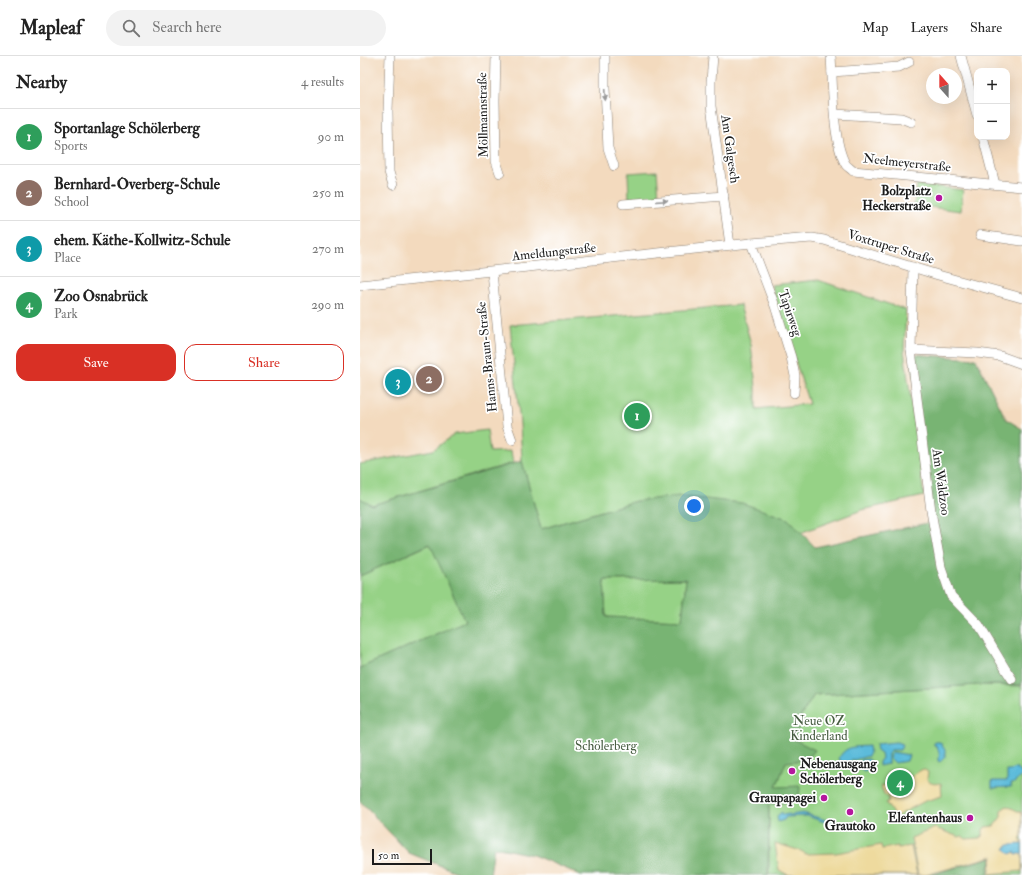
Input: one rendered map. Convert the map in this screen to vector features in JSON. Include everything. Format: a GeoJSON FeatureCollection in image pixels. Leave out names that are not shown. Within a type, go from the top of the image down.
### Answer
{"type":"FeatureCollection","features":[{"type":"Feature","properties":{"kind":"street"},"geometry":{"type":"LineString","coordinates":[[390,56],[388,111],[389,172],[393,184]]}},
{"type":"Feature","properties":{"kind":"street","name":"Möllmannstraße"},"geometry":{"type":"LineString","coordinates":[[496,56],[496,161],[500,173]]}},
{"type":"Feature","properties":{"kind":"street"},"geometry":{"type":"LineString","coordinates":[[605,56],[608,148],[614,166]]}},
{"type":"Feature","properties":{"kind":"street","name":"Am Galgesch"},"geometry":{"type":"LineString","coordinates":[[713,56],[711,106],[730,245]]}},
{"type":"Feature","properties":{"kind":"street","name":"Neelmeyerstraße"},"geometry":{"type":"LineString","coordinates":[[831,56],[835,114],[839,144],[846,165],[853,171],[1022,187]]}},
{"type":"Feature","properties":{"kind":"street"},"geometry":{"type":"LineString","coordinates":[[961,56],[974,104]]}},
{"type":"Feature","properties":{"kind":"street"},"geometry":{"type":"LineString","coordinates":[[832,72],[899,67],[909,62]]}},
{"type":"Feature","properties":{"kind":"street"},"geometry":{"type":"LineString","coordinates":[[835,114],[901,118],[912,122]]}},
{"type":"Feature","properties":{"kind":"street"},"geometry":{"type":"LineString","coordinates":[[984,140],[995,184]]}},
{"type":"Feature","properties":{"kind":"street"},"geometry":{"type":"LineString","coordinates":[[623,204],[724,196]]}},
{"type":"Feature","properties":{"kind":"street"},"geometry":{"type":"LineString","coordinates":[[980,235],[1022,241]]}},
{"type":"Feature","properties":{"kind":"street","name":"Voxtruper Straße"},"geometry":{"type":"LineString","coordinates":[[751,243],[812,238],[824,240],[1022,298]]}},
{"type":"Feature","properties":{"kind":"street","name":"Ameldungstraße"},"geometry":{"type":"LineString","coordinates":[[360,285],[751,243]]}},
{"type":"Feature","properties":{"kind":"street","name":"Tapirweg"},"geometry":{"type":"LineString","coordinates":[[751,243],[775,306],[791,358],[795,376],[794,393]]}},
{"type":"Feature","properties":{"kind":"street","name":"Am Waldzoo"},"geometry":{"type":"LineString","coordinates":[[913,267],[911,350],[931,511],[942,567],[951,596],[979,625],[1012,679]]}},
{"type":"Feature","properties":{"kind":"street","name":"Hanns-Braun-Straße"},"geometry":{"type":"LineString","coordinates":[[492,272],[507,426],[512,440]]}},
{"type":"Feature","properties":{"kind":"street"},"geometry":{"type":"LineString","coordinates":[[911,350],[977,353],[1000,356],[1022,364]]}},
{"type":"Feature","properties":{"kind":"green space"},"geometry":{"type":"Polygon","coordinates":[[[657,171],[659,197],[629,199],[628,173],[657,171]]]}},
{"type":"Feature","properties":{"kind":"green space","name":"Bolzplatz Heckerstraße"},"geometry":{"type":"Polygon","coordinates":[[[917,184],[963,190],[961,211],[914,205],[917,184]]]}},
{"type":"Feature","properties":{"kind":"green space"},"geometry":{"type":"Polygon","coordinates":[[[818,280],[906,310],[904,350],[924,496],[862,510],[800,533],[788,519],[636,501],[541,529],[522,461],[520,424],[510,325],[740,305],[751,344],[756,387],[756,409],[809,404],[771,285],[818,280]]]}},
{"type":"Feature","properties":{"kind":"green space","name":"Schölerberg"},"geometry":{"type":"Polygon","coordinates":[[[911,354],[976,359],[1006,419],[1022,429],[1022,685],[978,685],[814,695],[801,716],[795,740],[815,750],[807,760],[786,762],[776,787],[800,786],[799,800],[769,805],[768,875],[581,875],[533,855],[494,847],[490,875],[464,875],[409,853],[360,801],[360,668],[465,621],[430,544],[360,576],[360,498],[372,505],[522,461],[541,529],[636,501],[679,496],[742,503],[788,519],[815,547],[932,522],[911,354]],[[686,579],[604,580],[606,617],[682,620],[686,579]]]}},
{"type":"Feature","properties":{"kind":"green space"},"geometry":{"type":"Polygon","coordinates":[[[487,430],[490,452],[511,451],[513,463],[372,505],[360,498],[360,464],[433,450],[455,434],[487,430]]]}},
{"type":"Feature","properties":{"kind":"green space"},"geometry":{"type":"Polygon","coordinates":[[[431,544],[465,621],[360,668],[360,576],[431,544]]]}},
{"type":"Feature","properties":{"kind":"green space"},"geometry":{"type":"Polygon","coordinates":[[[686,579],[682,620],[606,617],[604,580],[686,579]]]}},
{"type":"Feature","properties":{"kind":"green space","name":"Neue OZ Kinderland"},"geometry":{"type":"Polygon","coordinates":[[[978,685],[1022,686],[1022,875],[769,875],[769,804],[795,740],[801,716],[814,695],[978,685]]]}},
{"type":"Feature","properties":{"kind":"green space"},"geometry":{"type":"Polygon","coordinates":[[[992,857],[987,875],[931,875],[992,857]]]}},
{"type":"Feature","properties":{"kind":"sand"},"geometry":{"type":"Polygon","coordinates":[[[923,769],[928,772],[927,779],[930,782],[935,784],[941,783],[942,796],[925,801],[895,817],[886,803],[889,801],[888,797],[884,794],[881,786],[905,782],[923,769]]]}},
{"type":"Feature","properties":{"kind":"sand"},"geometry":{"type":"Polygon","coordinates":[[[1007,806],[1022,813],[1022,835],[1020,840],[1022,841],[1022,871],[989,874],[993,856],[926,875],[918,875],[911,838],[935,828],[959,837],[962,836],[966,839],[980,838],[983,835],[983,830],[985,827],[994,826],[1001,817],[1001,810],[1007,806]]]}},
{"type":"Feature","properties":{"kind":"sand"},"geometry":{"type":"Polygon","coordinates":[[[775,843],[806,854],[836,853],[881,845],[882,849],[898,846],[898,848],[911,846],[917,875],[788,875],[779,870],[775,843]]]}},
{"type":"Feature","properties":{"kind":"water"},"geometry":{"type":"Polygon","coordinates":[[[896,742],[903,744],[900,750],[891,750],[888,754],[888,764],[879,766],[879,762],[882,758],[881,754],[877,751],[876,744],[896,742]]]}},
{"type":"Feature","properties":{"kind":"water"},"geometry":{"type":"Polygon","coordinates":[[[936,742],[940,742],[945,750],[945,757],[940,762],[938,761],[940,756],[937,746],[934,745],[936,742]]]}},
{"type":"Feature","properties":{"kind":"water"},"geometry":{"type":"Polygon","coordinates":[[[869,746],[870,753],[868,756],[844,763],[841,762],[839,758],[848,749],[869,746]]]}},
{"type":"Feature","properties":{"kind":"water"},"geometry":{"type":"Polygon","coordinates":[[[892,752],[909,755],[907,761],[895,763],[890,758],[892,752]]]}},
{"type":"Feature","properties":{"kind":"water"},"geometry":{"type":"Polygon","coordinates":[[[868,759],[872,762],[873,768],[864,772],[858,767],[861,760],[868,759]]]}},
{"type":"Feature","properties":{"kind":"water"},"geometry":{"type":"Polygon","coordinates":[[[1015,768],[1022,773],[1022,776],[1011,784],[1011,787],[992,788],[992,781],[1007,781],[1007,771],[1015,768]]]}},
{"type":"Feature","properties":{"kind":"water"},"geometry":{"type":"Polygon","coordinates":[[[782,812],[783,815],[803,813],[830,820],[836,824],[833,826],[807,816],[786,817],[784,820],[778,822],[777,816],[782,812]]]}},
{"type":"Feature","properties":{"kind":"water"},"geometry":{"type":"Polygon","coordinates":[[[1022,844],[1022,853],[1016,855],[1015,852],[1010,854],[1005,849],[1008,845],[1022,844]]]}},
{"type":"Feature","properties":{"kind":"place","name":"Bolzplatz Heckerstraße"},"geometry":{"type":"Point","coordinates":[939,198]}},
{"type":"Feature","properties":{"kind":"place","name":"Bernhard-Overberg-Schule"},"geometry":{"type":"Point","coordinates":[429,379]}},
{"type":"Feature","properties":{"kind":"place","name":"ehem. Käthe-Kollwitz-Schule"},"geometry":{"type":"Point","coordinates":[398,382]}},
{"type":"Feature","properties":{"kind":"place","name":"Sportanlage Schölerberg"},"geometry":{"type":"Point","coordinates":[637,416]}},
{"type":"Feature","properties":{"kind":"place","name":"Nebenausgang Schölerberg"},"geometry":{"type":"Point","coordinates":[792,771]}},
{"type":"Feature","properties":{"kind":"place","name":"Zoo Osnabrück"},"geometry":{"type":"Point","coordinates":[900,783]}},
{"type":"Feature","properties":{"kind":"place","name":"Graupapagei"},"geometry":{"type":"Point","coordinates":[824,798]}},
{"type":"Feature","properties":{"kind":"place","name":"Grautoko"},"geometry":{"type":"Point","coordinates":[850,812]}},
{"type":"Feature","properties":{"kind":"place","name":"Elefantenhaus"},"geometry":{"type":"Point","coordinates":[970,818]}}]}
